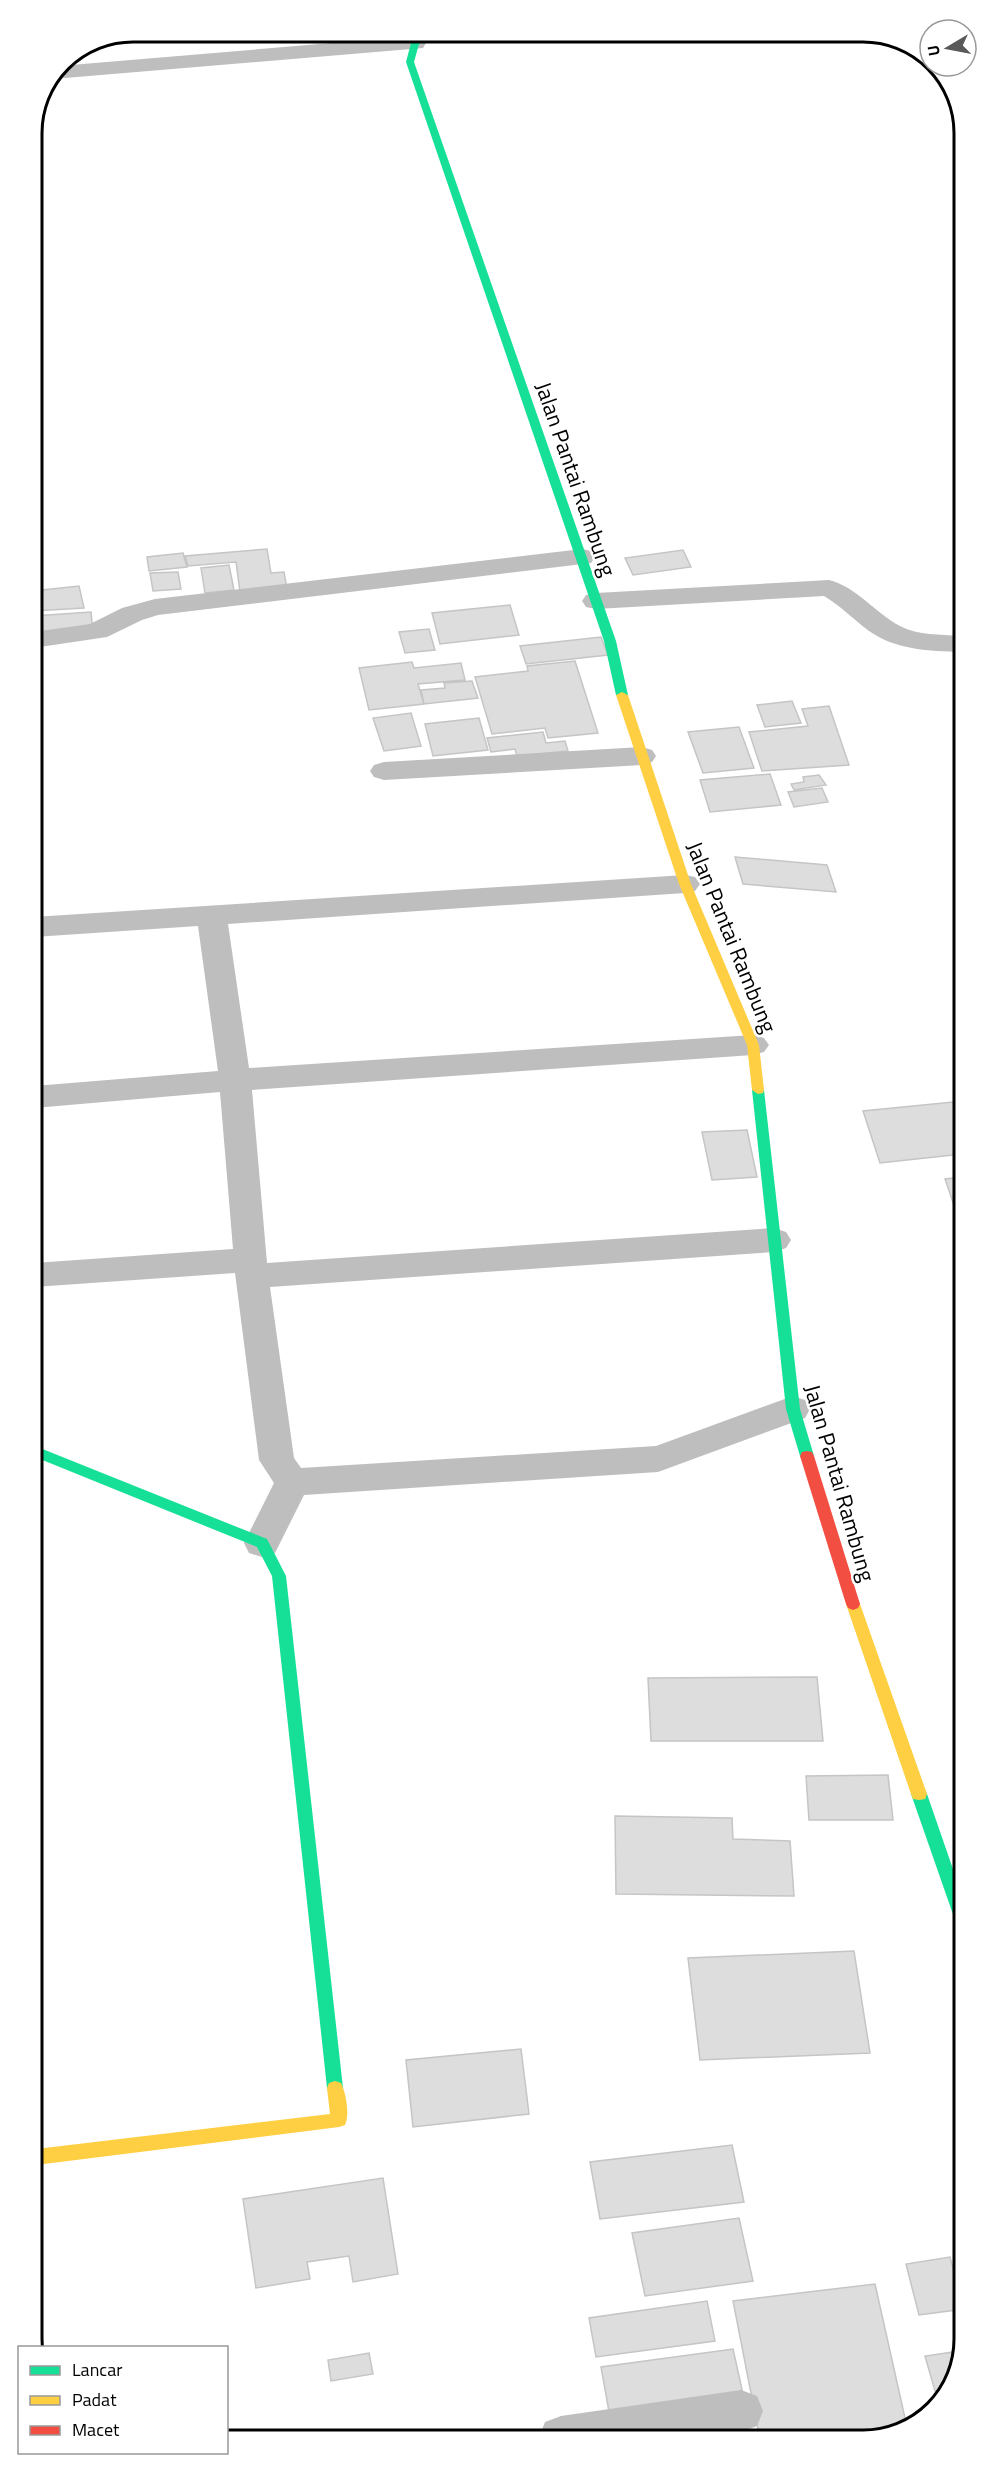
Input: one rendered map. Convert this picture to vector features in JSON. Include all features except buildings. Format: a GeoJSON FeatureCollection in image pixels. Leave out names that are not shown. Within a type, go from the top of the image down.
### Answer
{"type":"FeatureCollection","features":[{"type":"Feature","properties":{"kind":"street"},"geometry":{"type":"LineString","coordinates":[[65,73],[415,43]]}},
{"type":"Feature","properties":{"kind":"street","name":"Jalan Pantai Rambung"},"geometry":{"type":"LineString","coordinates":[[415,43],[410,62],[582,557],[610,641],[619,685],[685,884],[753,1046],[793,1409],[840,1567],[954,1897]]}},
{"type":"Feature","properties":{"kind":"street"},"geometry":{"type":"LineString","coordinates":[[42,639],[97,631],[155,606],[582,557]]}},
{"type":"Feature","properties":{"kind":"street"},"geometry":{"type":"LineString","coordinates":[[596,601],[829,588],[842,594],[882,626],[901,637],[954,643]]}},
{"type":"Feature","properties":{"kind":"street"},"geometry":{"type":"LineString","coordinates":[[384,771],[642,756]]}},
{"type":"Feature","properties":{"kind":"street"},"geometry":{"type":"LineString","coordinates":[[42,926],[685,884]]}},
{"type":"Feature","properties":{"kind":"street"},"geometry":{"type":"LineString","coordinates":[[212,916],[235,1080],[252,1268],[277,1460],[292,1482]]}},
{"type":"Feature","properties":{"kind":"street"},"geometry":{"type":"LineString","coordinates":[[42,1096],[235,1080],[753,1046]]}},
{"type":"Feature","properties":{"kind":"street"},"geometry":{"type":"LineString","coordinates":[[42,1275],[252,1268],[774,1239]]}},
{"type":"Feature","properties":{"kind":"street"},"geometry":{"type":"LineString","coordinates":[[292,1482],[658,1459],[793,1409]]}},
{"type":"Feature","properties":{"kind":"street"},"geometry":{"type":"LineString","coordinates":[[42,1454],[262,1543],[279,1576],[339,2120],[42,2156]]}},
{"type":"Feature","properties":{"kind":"street"},"geometry":{"type":"LineString","coordinates":[[262,1543],[292,1482]]}},
{"type":"Feature","properties":{"kind":"street"},"geometry":{"type":"LineString","coordinates":[[609,2430],[741,2411]]}},
{"type":"Feature","properties":{"kind":"traffic: fast"},"geometry":{"type":"LineString","coordinates":[[417,42],[410,62],[610,641],[622,695]]}},
{"type":"Feature","properties":{"kind":"traffic: fast"},"geometry":{"type":"LineString","coordinates":[[758,1090],[793,1409],[807,1456]]}},
{"type":"Feature","properties":{"kind":"traffic: fast"},"geometry":{"type":"LineString","coordinates":[[42,1454],[262,1543],[279,1576],[335,2088]]}},
{"type":"Feature","properties":{"kind":"traffic: fast"},"geometry":{"type":"LineString","coordinates":[[919,1794],[954,1894]]}},
{"type":"Feature","properties":{"kind":"traffic: slow"},"geometry":{"type":"LineString","coordinates":[[622,695],[685,884],[753,1045],[758,1090]]}},
{"type":"Feature","properties":{"kind":"traffic: slow"},"geometry":{"type":"LineString","coordinates":[[853,1604],[919,1794]]}},
{"type":"Feature","properties":{"kind":"traffic: slow"},"geometry":{"type":"LineString","coordinates":[[42,2156],[339,2120],[335,2088]]}},
{"type":"Feature","properties":{"kind":"traffic: jam"},"geometry":{"type":"LineString","coordinates":[[807,1456],[853,1604]]}}]}
